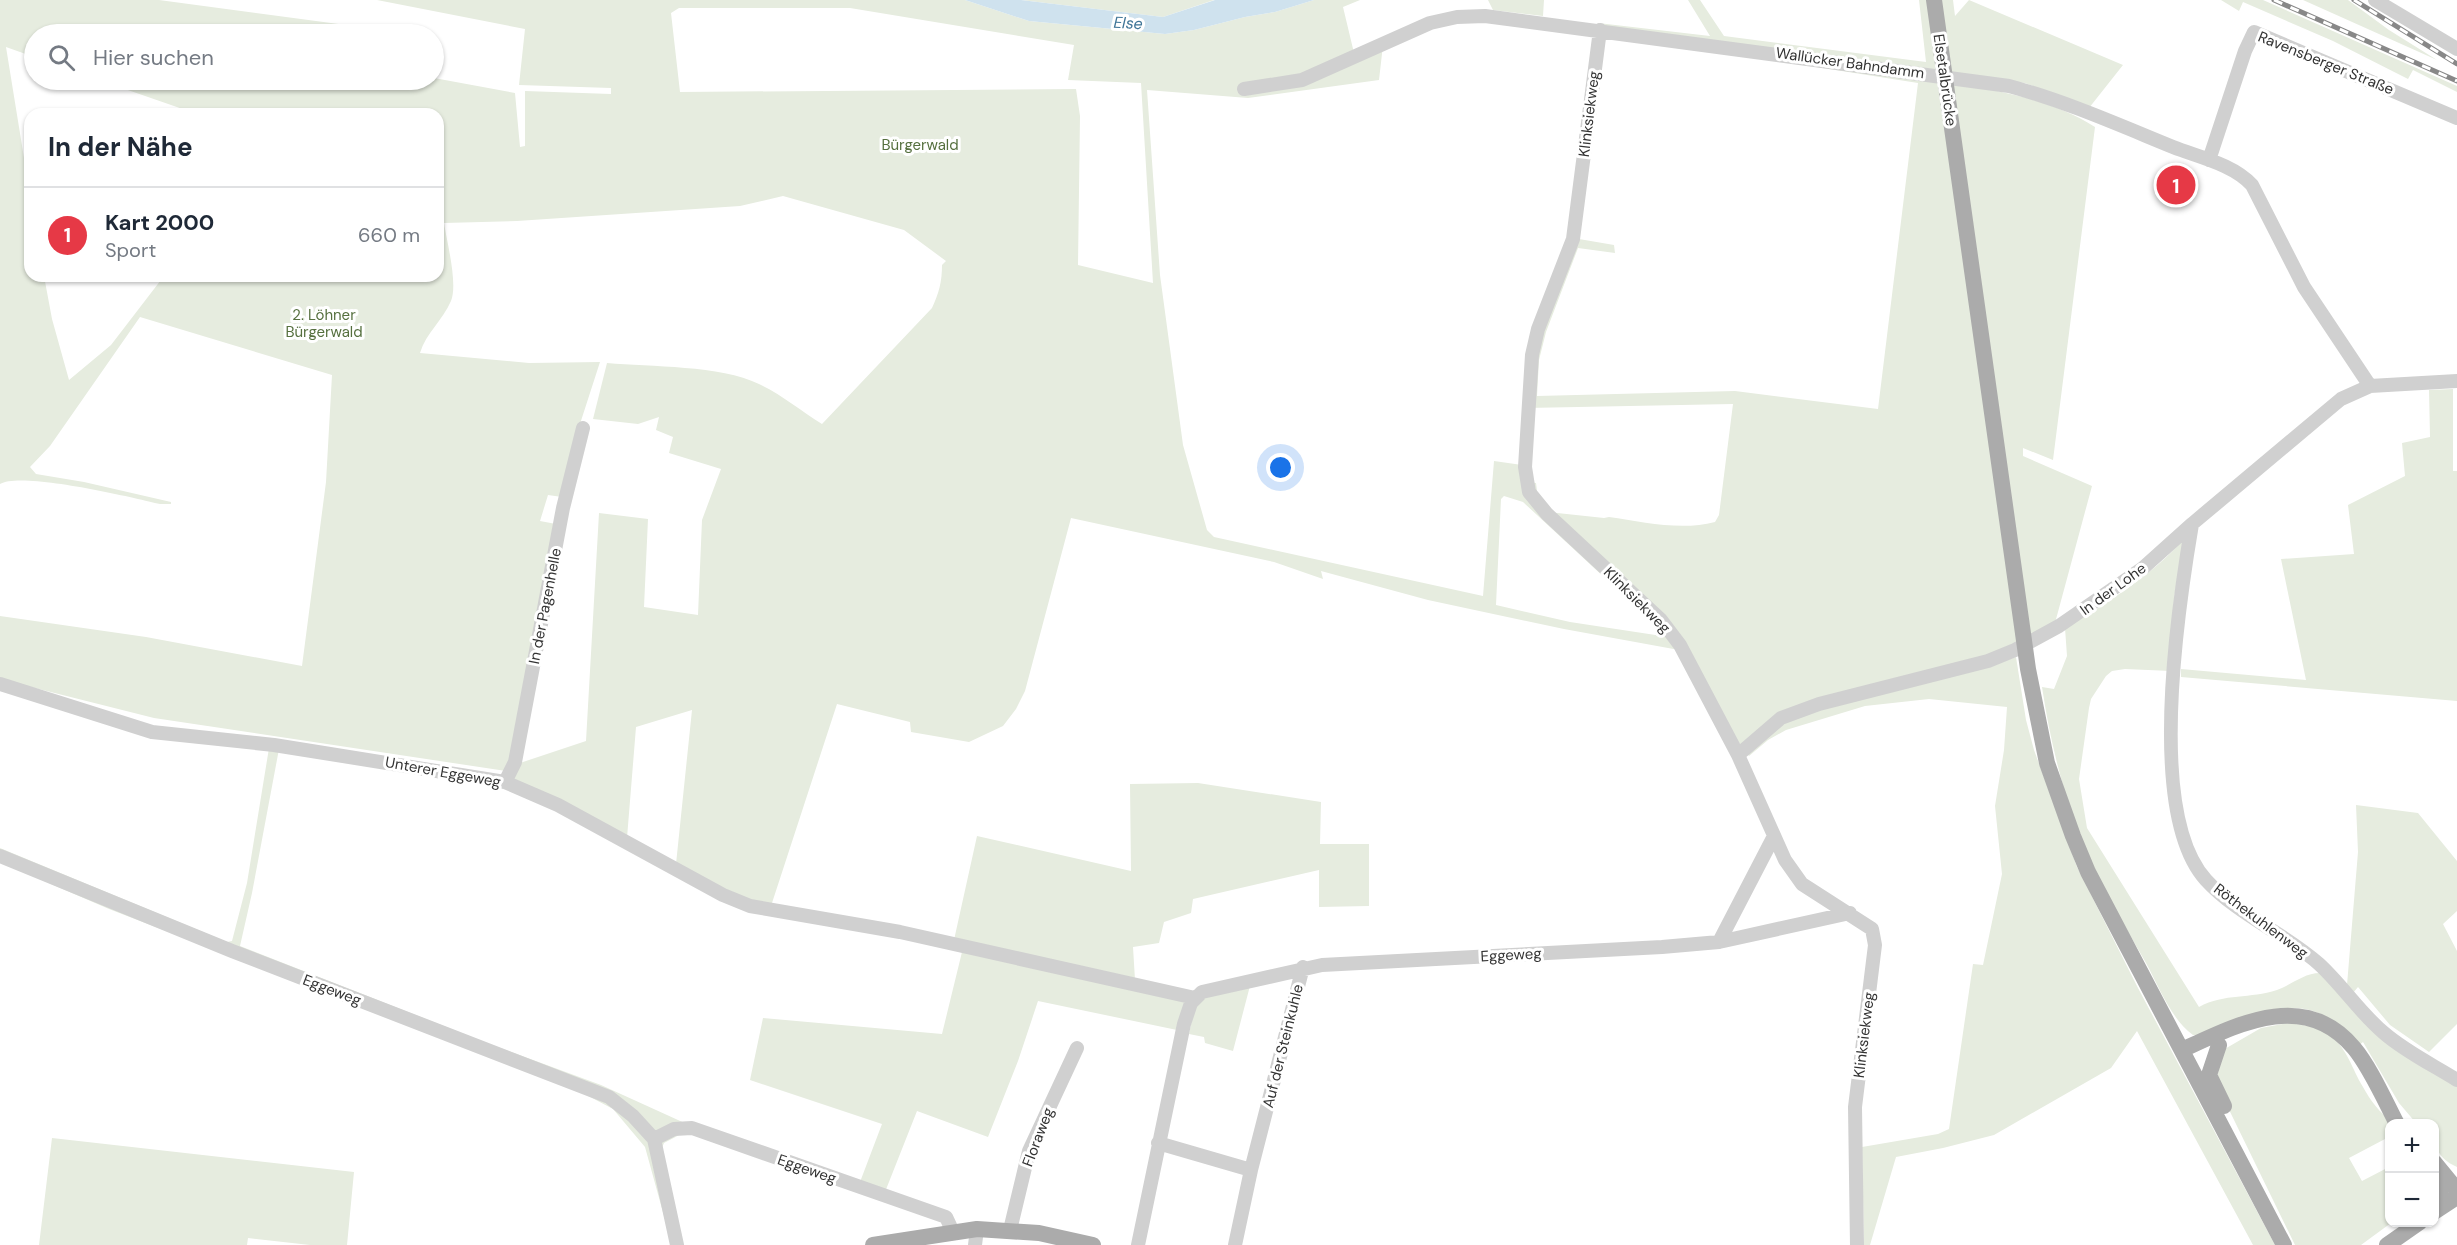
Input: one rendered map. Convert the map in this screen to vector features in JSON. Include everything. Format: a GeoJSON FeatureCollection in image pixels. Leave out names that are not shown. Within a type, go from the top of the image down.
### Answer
{"type":"FeatureCollection","features":[{"type":"Feature","properties":{"kind":"main road","name":"Elsetalbrücke"},"geometry":{"type":"LineString","coordinates":[[1934,0],[2021,623],[2040,735],[2059,799],[2088,872],[2275,1225]]}},
{"type":"Feature","properties":{"kind":"main road"},"geometry":{"type":"LineString","coordinates":[[2185,1056],[2219,1045],[2275,1016]]}},
{"type":"Feature","properties":{"kind":"main road"},"geometry":{"type":"LineString","coordinates":[[2185,1056],[2224,1030],[2252,1020],[2275,1016],[2304,1016],[2333,1028],[2354,1048],[2394,1119]]}},
{"type":"Feature","properties":{"kind":"main road"},"geometry":{"type":"LineString","coordinates":[[2219,1045],[2209,1075],[2261,1182],[2284,1245]]}},
{"type":"Feature","properties":{"kind":"main road"},"geometry":{"type":"LineString","coordinates":[[2381,1095],[2400,1119]]}},
{"type":"Feature","properties":{"kind":"main road"},"geometry":{"type":"LineString","coordinates":[[2439,1168],[2457,1190]]}},
{"type":"Feature","properties":{"kind":"main road"},"geometry":{"type":"LineString","coordinates":[[2387,1245],[2413,1227]]}},
{"type":"Feature","properties":{"kind":"main road"},"geometry":{"type":"LineString","coordinates":[[873,1245],[953,1232],[976,1237],[1010,1230],[1039,1233],[1093,1245]]}},
{"type":"Feature","properties":{"kind":"street"},"geometry":{"type":"LineString","coordinates":[[2375,0],[2457,49]]}},
{"type":"Feature","properties":{"kind":"street","name":"Wallücker Bahndamm"},"geometry":{"type":"LineString","coordinates":[[1244,89],[1302,80],[1430,23],[1457,17],[1485,16],[2009,86],[2044,95],[2209,160],[2245,178],[2252,185],[2304,287],[2370,386]]}},
{"type":"Feature","properties":{"kind":"street","name":"Klinksiekweg"},"geometry":{"type":"LineString","coordinates":[[1600,30],[1573,239],[1538,329],[1532,355],[1525,467],[1529,492],[1547,514],[1661,620],[1680,645],[1738,755],[1785,860],[1802,884],[1872,929],[1875,945],[1855,1107],[1857,1245]]}},
{"type":"Feature","properties":{"kind":"street","name":"Ravensberger Straße"},"geometry":{"type":"LineString","coordinates":[[2209,160],[2254,32],[2457,118]]}},
{"type":"Feature","properties":{"kind":"street","name":"In der Lohe"},"geometry":{"type":"LineString","coordinates":[[1738,755],[1781,718],[1819,704],[1988,661],[2015,650],[2059,626],[2110,593],[2143,568],[2341,399],[2370,386],[2457,381]]}},
{"type":"Feature","properties":{"kind":"street","name":"In der Pagenhelle"},"geometry":{"type":"LineString","coordinates":[[505,782],[514,762],[563,508],[583,428]]}},
{"type":"Feature","properties":{"kind":"street","name":"Röthekuhlenweg"},"geometry":{"type":"LineString","coordinates":[[2193,524],[2180,599],[2171,749],[2173,788],[2178,819],[2195,865],[2206,880],[2229,899],[2318,963],[2385,1034],[2457,1080]]}},
{"type":"Feature","properties":{"kind":"street","name":"Unterer Eggeweg"},"geometry":{"type":"LineString","coordinates":[[0,684],[152,732],[274,745],[505,782],[558,805],[723,895],[750,906],[900,933],[1195,998]]}},
{"type":"Feature","properties":{"kind":"street"},"geometry":{"type":"LineString","coordinates":[[1719,942],[1774,836]]}},
{"type":"Feature","properties":{"kind":"street","name":"Eggeweg"},"geometry":{"type":"LineString","coordinates":[[0,856],[232,951],[609,1097],[633,1116],[654,1139],[674,1128],[692,1128],[946,1217],[953,1232]]}},
{"type":"Feature","properties":{"kind":"street","name":"Eggeweg"},"geometry":{"type":"LineString","coordinates":[[1303,967],[1322,964],[1662,947],[1719,942],[1850,914]]}},
{"type":"Feature","properties":{"kind":"street","name":"Auf der Steinkuhle"},"geometry":{"type":"LineString","coordinates":[[1195,998],[1205,990],[1303,967],[1251,1170],[1235,1245]]}},
{"type":"Feature","properties":{"kind":"street"},"geometry":{"type":"LineString","coordinates":[[1138,1245],[1184,1024],[1195,998]]}},
{"type":"Feature","properties":{"kind":"street","name":"Floraweg"},"geometry":{"type":"LineString","coordinates":[[1010,1230],[1029,1151],[1077,1048]]}},
{"type":"Feature","properties":{"kind":"street"},"geometry":{"type":"LineString","coordinates":[[654,1139],[677,1245]]}},
{"type":"Feature","properties":{"kind":"street"},"geometry":{"type":"LineString","coordinates":[[1158,1143],[1251,1170]]}},
{"type":"Feature","properties":{"kind":"green space"},"geometry":{"type":"Polygon","coordinates":[[[0,0],[159,0],[339,24],[24,24],[24,53],[6,47],[24,158],[24,282],[45,282],[52,319],[69,380],[111,345],[159,282],[444,282],[444,223],[444,108],[180,108],[128,90],[444,90],[444,80],[515,93],[520,147],[525,146],[525,91],[611,94],[611,88],[519,85],[525,29],[377,0],[965,0],[1029,21],[1165,34],[1275,12],[1314,0],[1360,0],[1343,7],[1354,53],[1383,45],[1379,80],[1248,98],[1147,90],[1160,275],[1183,445],[1207,530],[1214,537],[1483,596],[1494,461],[1522,465],[1525,482],[1536,483],[1538,498],[1548,512],[1675,526],[1715,522],[1719,515],[1733,404],[1526,408],[1530,354],[1571,238],[1598,23],[1710,36],[1688,0],[1700,0],[1724,36],[1926,62],[1919,0],[1953,0],[1955,16],[1969,0],[2123,65],[2089,108],[2025,83],[1985,79],[1986,89],[2043,103],[2070,113],[2095,127],[2053,460],[2023,448],[2023,456],[2092,486],[2055,623],[1996,664],[2016,657],[2026,720],[2034,750],[2077,867],[2138,988],[2275,1245],[2253,1245],[2137,1031],[2111,1068],[1994,1135],[1896,1157],[1870,1245],[1864,1245],[1862,1147],[1938,1134],[1949,1129],[1973,964],[1983,965],[2002,874],[1995,806],[2004,750],[2007,707],[1929,699],[1865,706],[1786,730],[1768,740],[1749,756],[1731,732],[1690,652],[1564,629],[1428,600],[1321,571],[1323,579],[1274,562],[1071,518],[1025,691],[1016,709],[1003,726],[969,742],[911,732],[910,722],[837,704],[771,906],[954,940],[977,836],[1131,871],[1130,784],[1198,783],[1321,802],[1320,844],[1369,844],[1369,906],[1319,907],[1319,870],[1193,899],[1191,913],[1164,922],[1159,943],[1133,947],[1135,980],[1192,991],[1177,1030],[1038,1001],[1018,1061],[988,1137],[917,1111],[885,1192],[860,1182],[882,1124],[750,1080],[763,1018],[942,1034],[962,952],[900,937],[765,913],[554,808],[506,789],[279,749],[240,946],[601,1085],[689,1125],[683,1133],[664,1143],[661,1150],[675,1214],[664,1216],[645,1147],[613,1109],[577,1090],[109,909],[0,862],[0,848],[227,942],[232,941],[247,883],[269,748],[187,742],[0,689],[0,616],[146,637],[302,666],[326,482],[332,375],[140,317],[50,446],[30,467],[36,474],[84,482],[171,502],[171,504],[160,504],[52,483],[12,481],[0,484],[0,0]],[[679,8],[671,13],[680,92],[1076,89],[1080,116],[1078,265],[1153,283],[1141,83],[1068,80],[1074,45],[850,8],[679,8]],[[1614,35],[1602,44],[1579,239],[1614,245],[1615,253],[1578,248],[1546,332],[1539,360],[1537,396],[1735,391],[1878,409],[1918,83],[1614,35]],[[783,196],[740,206],[517,221],[444,223],[453,274],[453,294],[448,308],[426,339],[420,353],[529,363],[600,362],[579,427],[562,497],[548,495],[540,521],[556,524],[513,757],[506,771],[154,718],[11,682],[153,726],[510,779],[517,764],[586,741],[599,513],[648,519],[644,607],[698,615],[702,520],[721,469],[669,453],[673,437],[656,430],[659,417],[638,424],[593,419],[607,363],[705,370],[743,378],[775,393],[822,424],[932,308],[938,292],[942,265],[946,261],[904,230],[783,196]],[[1504,496],[1501,499],[1496,605],[1570,622],[1662,636],[1648,618],[1523,502],[1504,496]],[[692,710],[636,727],[627,838],[676,864],[692,710]]]}},
{"type":"Feature","properties":{"kind":"green space"},"geometry":{"type":"Polygon","coordinates":[[[1021,0],[1214,0],[1163,17],[1021,0]]]}},
{"type":"Feature","properties":{"kind":"green space"},"geometry":{"type":"Polygon","coordinates":[[[1488,0],[1544,0],[1543,16],[1493,10],[1488,0]]]}},
{"type":"Feature","properties":{"kind":"green space"},"geometry":{"type":"Polygon","coordinates":[[[2221,0],[2263,0],[2457,86],[2457,92],[2413,70],[2408,79],[2333,41],[2243,2],[2239,11],[2221,0]]]}},
{"type":"Feature","properties":{"kind":"green space"},"geometry":{"type":"Polygon","coordinates":[[[2303,0],[2348,0],[2389,30],[2437,60],[2303,0]]]}},
{"type":"Feature","properties":{"kind":"green space"},"geometry":{"type":"Polygon","coordinates":[[[2453,389],[2453,471],[2457,471],[2457,701],[2181,677],[2181,669],[2306,680],[2281,559],[2354,554],[2348,505],[2405,476],[2402,443],[2430,437],[2429,390],[2453,389]]]}},
{"type":"Feature","properties":{"kind":"green space"},"geometry":{"type":"Polygon","coordinates":[[[2185,538],[2174,598],[2171,671],[2125,669],[2112,671],[2106,676],[2091,699],[2079,779],[2087,828],[2199,1007],[2218,1000],[2267,993],[2303,977],[2320,973],[2457,1086],[2457,1167],[2444,1159],[2439,1152],[2439,1119],[2413,1119],[2399,1103],[2363,1042],[2358,1046],[2331,1020],[2316,1012],[2300,1008],[2283,1008],[2250,1016],[2203,1035],[2193,1035],[2178,1020],[2166,1002],[2088,856],[2063,785],[2042,687],[2054,689],[2067,656],[2065,628],[2144,576],[2185,538]]]}},
{"type":"Feature","properties":{"kind":"green space"},"geometry":{"type":"Polygon","coordinates":[[[2356,805],[2418,813],[2457,861],[2457,911],[2443,924],[2457,951],[2457,1024],[2429,1052],[2390,1025],[2358,987],[2353,993],[2347,985],[2358,852],[2356,805]]]}},
{"type":"Feature","properties":{"kind":"green space"},"geometry":{"type":"Polygon","coordinates":[[[1251,982],[1233,1051],[1205,1043],[1204,1037],[1189,1034],[1196,1000],[1251,982]]]}},
{"type":"Feature","properties":{"kind":"green space"},"geometry":{"type":"Polygon","coordinates":[[[2288,1023],[2311,1026],[2327,1033],[2337,1041],[2369,1097],[2389,1119],[2385,1119],[2385,1139],[2349,1158],[2362,1181],[2385,1169],[2386,1227],[2361,1245],[2295,1245],[2216,1083],[2223,1050],[2261,1028],[2288,1023]]]}},
{"type":"Feature","properties":{"kind":"green space"},"geometry":{"type":"Polygon","coordinates":[[[52,1138],[354,1172],[347,1245],[310,1245],[248,1238],[247,1245],[39,1245],[52,1138]]]}},
{"type":"Feature","properties":{"kind":"water","name":"Else"},"geometry":{"type":"Polygon","coordinates":[[[965,0],[1021,0],[1163,17],[1215,0],[1314,0],[1275,12],[1165,34],[1029,21],[965,0]]]}},
{"type":"Feature","properties":{"kind":"railway"},"geometry":{"type":"LineString","coordinates":[[2274,0],[2457,81]]}},
{"type":"Feature","properties":{"kind":"railway"},"geometry":{"type":"LineString","coordinates":[[2354,0],[2457,64]]}},
{"type":"Feature","properties":{"kind":"place","name":"Kart 2000"},"geometry":{"type":"Point","coordinates":[2176,185]}},
{"type":"Feature","properties":{"kind":"park label","name":"Bürgerwald"},"geometry":{"type":"Point","coordinates":[920,145]}},
{"type":"Feature","properties":{"kind":"park label","name":"2. Löhner Bürgerwald"},"geometry":{"type":"Point","coordinates":[324,324]}}]}
